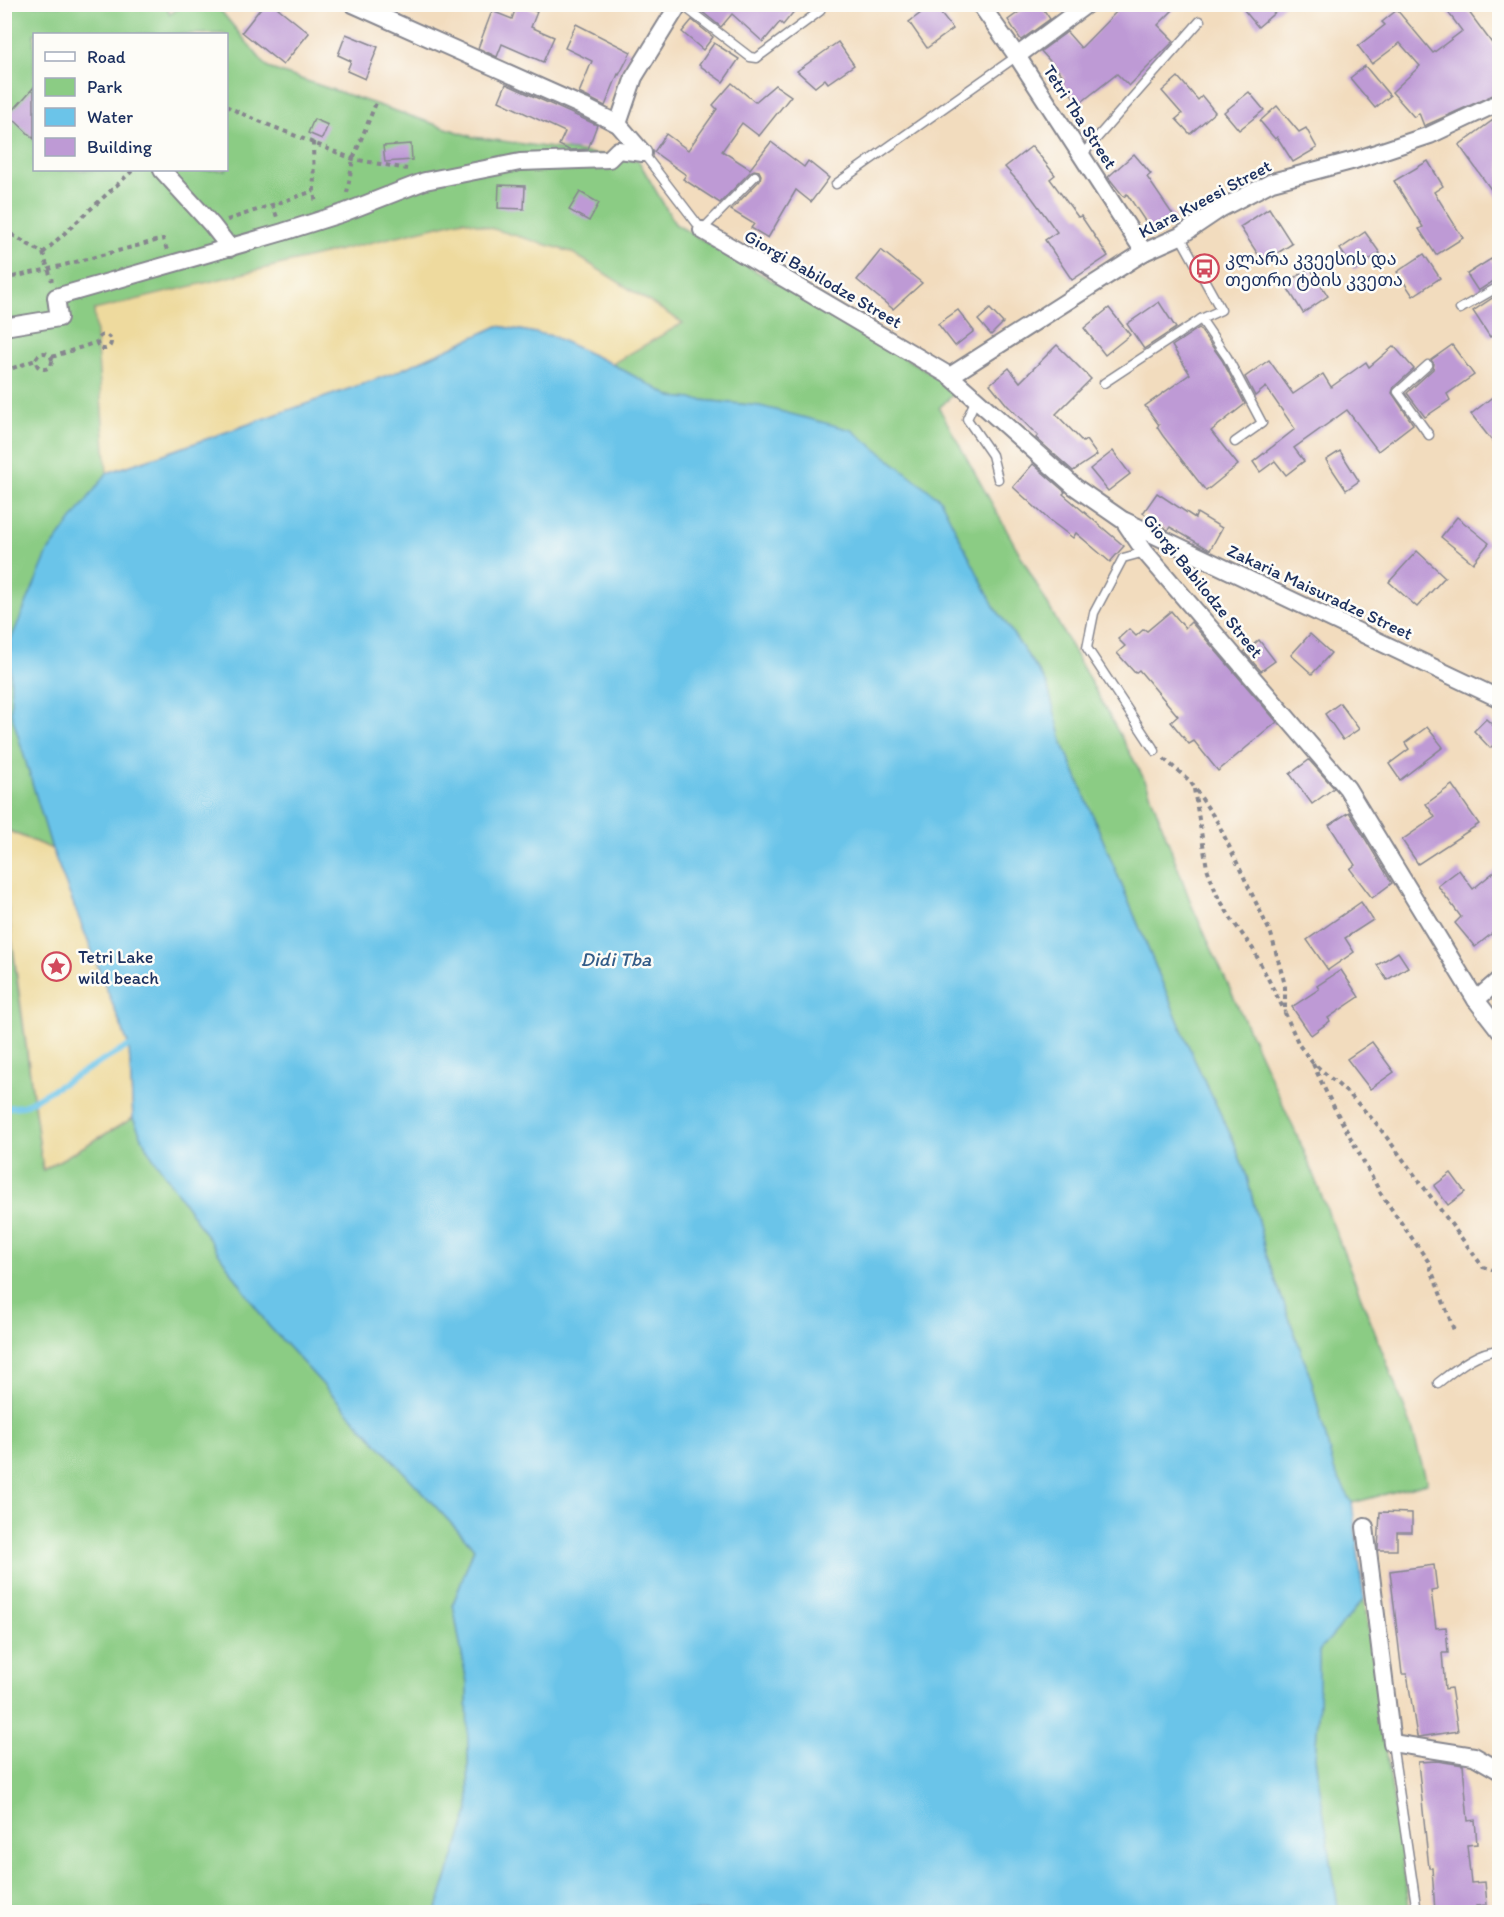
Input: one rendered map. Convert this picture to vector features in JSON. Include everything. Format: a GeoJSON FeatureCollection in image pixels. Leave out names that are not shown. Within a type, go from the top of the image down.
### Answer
{"type":"FeatureCollection","features":[{"type":"Feature","properties":{"kind":"street"},"geometry":{"type":"LineString","coordinates":[[353,4],[618,124],[634,77],[680,4]]}},
{"type":"Feature","properties":{"kind":"street","name":"Tetri Tba Street"},"geometry":{"type":"LineString","coordinates":[[980,4],[1017,56],[1144,252]]}},
{"type":"Feature","properties":{"kind":"street"},"geometry":{"type":"LineString","coordinates":[[1017,56],[1087,4]]}},
{"type":"Feature","properties":{"kind":"street","name":"Klara Kveesi Street"},"geometry":{"type":"LineString","coordinates":[[950,376],[1144,252],[1180,236],[1220,209],[1272,182],[1355,160],[1430,135],[1500,102]]}},
{"type":"Feature","properties":{"kind":"street","name":"Giorgi Babilodze Street"},"geometry":{"type":"LineString","coordinates":[[618,124],[643,153]]}},
{"type":"Feature","properties":{"kind":"street"},"geometry":{"type":"LineString","coordinates":[[4,327],[59,318],[56,297],[344,213],[425,181],[520,162],[609,159],[618,150],[643,153]]}},
{"type":"Feature","properties":{"kind":"street"},"geometry":{"type":"LineString","coordinates":[[163,171],[230,248]]}},
{"type":"Feature","properties":{"kind":"street","name":"Giorgi Babilodze Street"},"geometry":{"type":"LineString","coordinates":[[702,230],[950,376],[1075,487],[1124,521],[1145,552],[1347,788],[1476,1000],[1500,1031]]}},
{"type":"Feature","properties":{"kind":"street","name":"Zakaria Maisuradze Street"},"geometry":{"type":"LineString","coordinates":[[1124,521],[1500,699]]}},
{"type":"Feature","properties":{"kind":"street"},"geometry":{"type":"LineString","coordinates":[[1476,1000],[1500,979]]}},
{"type":"Feature","properties":{"kind":"street"},"geometry":{"type":"LineString","coordinates":[[1365,1527],[1392,1743],[1474,1756],[1500,1771]]}},
{"type":"Feature","properties":{"kind":"lane"},"geometry":{"type":"LineString","coordinates":[[680,4],[750,57],[757,58],[820,11]]}},
{"type":"Feature","properties":{"kind":"lane"},"geometry":{"type":"LineString","coordinates":[[1081,156],[1200,21]]}},
{"type":"Feature","properties":{"kind":"lane"},"geometry":{"type":"LineString","coordinates":[[836,184],[1017,56]]}},
{"type":"Feature","properties":{"kind":"lane","name":"Giorgi Babilodze Street"},"geometry":{"type":"LineString","coordinates":[[643,153],[702,230]]}},
{"type":"Feature","properties":{"kind":"lane"},"geometry":{"type":"LineString","coordinates":[[702,230],[755,176]]}},
{"type":"Feature","properties":{"kind":"lane"},"geometry":{"type":"LineString","coordinates":[[1104,383],[1201,320],[1221,310],[1180,236]]}},
{"type":"Feature","properties":{"kind":"lane"},"geometry":{"type":"LineString","coordinates":[[1460,309],[1500,286]]}},
{"type":"Feature","properties":{"kind":"lane"},"geometry":{"type":"LineString","coordinates":[[1201,320],[1227,357],[1262,423],[1236,442]]}},
{"type":"Feature","properties":{"kind":"lane"},"geometry":{"type":"LineString","coordinates":[[1428,365],[1398,392],[1429,435]]}},
{"type":"Feature","properties":{"kind":"lane"},"geometry":{"type":"LineString","coordinates":[[976,399],[967,419],[992,456],[998,479]]}},
{"type":"Feature","properties":{"kind":"lane"},"geometry":{"type":"LineString","coordinates":[[1145,552],[1123,558],[1094,613],[1088,648],[1155,751]]}},
{"type":"Feature","properties":{"kind":"lane"},"geometry":{"type":"LineString","coordinates":[[1438,1383],[1460,1366],[1490,1351],[1500,1350]]}},
{"type":"Feature","properties":{"kind":"lane"},"geometry":{"type":"LineString","coordinates":[[1392,1743],[1417,1912]]}},
{"type":"Feature","properties":{"kind":"path"},"geometry":{"type":"LineString","coordinates":[[344,213],[353,159],[376,103]]}},
{"type":"Feature","properties":{"kind":"path"},"geometry":{"type":"LineString","coordinates":[[228,107],[353,159],[408,169],[425,181]]}},
{"type":"Feature","properties":{"kind":"path"},"geometry":{"type":"LineString","coordinates":[[313,142],[314,191],[320,220]]}},
{"type":"Feature","properties":{"kind":"path"},"geometry":{"type":"LineString","coordinates":[[43,253],[131,172],[130,171]]}},
{"type":"Feature","properties":{"kind":"path"},"geometry":{"type":"LineString","coordinates":[[212,225],[314,191]]}},
{"type":"Feature","properties":{"kind":"path"},"geometry":{"type":"LineString","coordinates":[[4,230],[43,253],[56,297]]}},
{"type":"Feature","properties":{"kind":"path"},"geometry":{"type":"LineString","coordinates":[[4,279],[164,239],[172,265]]}},
{"type":"Feature","properties":{"kind":"path"},"geometry":{"type":"LineString","coordinates":[[52,357],[97,342]]}},
{"type":"Feature","properties":{"kind":"path"},"geometry":{"type":"LineString","coordinates":[[4,382],[6,378],[4,372],[36,360],[42,352],[52,357]]}},
{"type":"Feature","properties":{"kind":"path"},"geometry":{"type":"LineString","coordinates":[[36,360],[40,367],[48,368],[52,357]]}},
{"type":"Feature","properties":{"kind":"path"},"geometry":{"type":"LineString","coordinates":[[1155,751],[1190,781],[1218,823],[1271,934],[1285,985],[1286,1013]]}},
{"type":"Feature","properties":{"kind":"path"},"geometry":{"type":"LineString","coordinates":[[1194,786],[1207,867],[1217,894],[1253,949],[1286,1013],[1299,1046],[1312,1062],[1350,1095],[1376,1123],[1483,1267],[1500,1272]]}},
{"type":"Feature","properties":{"kind":"path"},"geometry":{"type":"LineString","coordinates":[[1312,1062],[1381,1194],[1428,1261],[1455,1333]]}},
{"type":"Feature","properties":{"kind":"green space"},"geometry":{"type":"Polygon","coordinates":[[[4,5],[166,5],[170,14],[183,5],[216,5],[268,68],[473,137],[638,160],[675,224],[924,369],[956,392],[939,408],[1146,782],[1192,906],[1304,1151],[1411,1425],[1427,1483],[1352,1503],[1334,1470],[1311,1379],[1266,1254],[1247,1177],[1233,1140],[1194,1059],[1063,744],[1047,684],[994,606],[760,406],[672,397],[612,364],[552,336],[394,373],[164,454],[11,712],[52,849],[5,829],[4,5]]]}},
{"type":"Feature","properties":{"kind":"green space"},"geometry":{"type":"Polygon","coordinates":[[[4,887],[43,1170],[133,1118],[148,1150],[268,1325],[474,1548],[453,1604],[467,1683],[469,1812],[436,1912],[5,1912],[4,887]]]}},
{"type":"Feature","properties":{"kind":"green space"},"geometry":{"type":"Polygon","coordinates":[[[1364,1599],[1410,1912],[1335,1912],[1338,1907],[1315,1758],[1319,1702],[1319,1651],[1364,1599]]]}},
{"type":"Feature","properties":{"kind":"sand"},"geometry":{"type":"Polygon","coordinates":[[[463,220],[571,252],[683,323],[612,364],[552,336],[498,326],[394,373],[107,473],[94,310],[463,220]]]}},
{"type":"Feature","properties":{"kind":"sand","name":"Tetri Lake wild beach"},"geometry":{"type":"Polygon","coordinates":[[[4,829],[52,849],[129,1046],[133,1118],[43,1170],[5,887],[4,829]]]}},
{"type":"Feature","properties":{"kind":"water","name":"Didi Tba"},"geometry":{"type":"Polygon","coordinates":[[[498,326],[552,336],[612,364],[672,397],[760,406],[852,430],[940,499],[994,606],[1047,684],[1063,744],[1194,1059],[1233,1140],[1247,1177],[1266,1254],[1311,1379],[1334,1470],[1352,1503],[1364,1599],[1319,1651],[1319,1702],[1315,1758],[1338,1907],[1335,1912],[436,1912],[469,1812],[467,1683],[453,1604],[474,1548],[268,1325],[148,1150],[133,1118],[129,1046],[52,849],[11,712],[10,642],[48,552],[107,473],[394,373],[498,326]]]}},
{"type":"Feature","properties":{"kind":"building"},"geometry":{"type":"Polygon","coordinates":[[[264,4],[273,4],[309,33],[283,65],[242,32],[264,4]]]}},
{"type":"Feature","properties":{"kind":"building"},"geometry":{"type":"Polygon","coordinates":[[[517,4],[537,12],[531,27],[554,37],[543,62],[502,44],[497,57],[478,48],[492,11],[512,19],[517,4]]]}},
{"type":"Feature","properties":{"kind":"building"},"geometry":{"type":"Polygon","coordinates":[[[704,4],[800,4],[783,25],[780,22],[763,42],[732,14],[721,27],[700,10],[704,4]]]}},
{"type":"Feature","properties":{"kind":"building"},"geometry":{"type":"Polygon","coordinates":[[[933,4],[953,29],[927,48],[909,22],[933,4]]]}},
{"type":"Feature","properties":{"kind":"building"},"geometry":{"type":"Polygon","coordinates":[[[1030,4],[1040,4],[1050,19],[1021,40],[1008,20],[1030,4]]]}},
{"type":"Feature","properties":{"kind":"building"},"geometry":{"type":"Polygon","coordinates":[[[1124,4],[1179,4],[1158,25],[1174,41],[1129,86],[1117,74],[1079,104],[1061,81],[1065,78],[1041,51],[1067,32],[1081,48],[1124,4]]]}},
{"type":"Feature","properties":{"kind":"building"},"geometry":{"type":"Polygon","coordinates":[[[1239,4],[1285,4],[1258,27],[1239,4]]]}},
{"type":"Feature","properties":{"kind":"building"},"geometry":{"type":"Polygon","coordinates":[[[1442,4],[1463,4],[1500,54],[1500,92],[1424,126],[1419,113],[1414,117],[1392,92],[1420,66],[1400,43],[1372,64],[1358,46],[1385,25],[1382,22],[1397,10],[1433,53],[1462,31],[1442,4]]]}},
{"type":"Feature","properties":{"kind":"building"},"geometry":{"type":"Polygon","coordinates":[[[692,20],[713,37],[703,50],[682,32],[692,20]]]}},
{"type":"Feature","properties":{"kind":"building"},"geometry":{"type":"Polygon","coordinates":[[[576,24],[631,52],[618,74],[605,106],[579,93],[592,61],[565,48],[576,24]]]}},
{"type":"Feature","properties":{"kind":"building"},"geometry":{"type":"Polygon","coordinates":[[[346,34],[378,47],[365,79],[347,71],[351,61],[338,55],[346,34]]]}},
{"type":"Feature","properties":{"kind":"building"},"geometry":{"type":"Polygon","coordinates":[[[838,42],[854,65],[828,83],[825,79],[815,87],[797,71],[838,42]]]}},
{"type":"Feature","properties":{"kind":"building"},"geometry":{"type":"Polygon","coordinates":[[[714,43],[739,59],[723,82],[699,65],[714,43]]]}},
{"type":"Feature","properties":{"kind":"building"},"geometry":{"type":"Polygon","coordinates":[[[1365,66],[1390,96],[1375,108],[1350,78],[1365,66]]]}},
{"type":"Feature","properties":{"kind":"building"},"geometry":{"type":"Polygon","coordinates":[[[1178,77],[1198,100],[1202,96],[1215,112],[1190,134],[1176,119],[1182,114],[1162,91],[1178,77]]]}},
{"type":"Feature","properties":{"kind":"building"},"geometry":{"type":"Polygon","coordinates":[[[732,83],[755,102],[775,85],[791,96],[759,136],[742,123],[722,151],[750,169],[771,142],[804,167],[808,161],[829,178],[811,202],[796,190],[768,238],[751,228],[754,224],[731,210],[760,180],[759,171],[750,172],[720,203],[683,179],[686,175],[654,152],[666,134],[688,150],[717,109],[713,105],[732,83]]]}},
{"type":"Feature","properties":{"kind":"building"},"geometry":{"type":"Polygon","coordinates":[[[506,84],[597,125],[588,149],[569,150],[559,145],[565,132],[499,101],[506,84]]]}},
{"type":"Feature","properties":{"kind":"building"},"geometry":{"type":"Polygon","coordinates":[[[33,88],[33,138],[9,115],[33,88]]]}},
{"type":"Feature","properties":{"kind":"building"},"geometry":{"type":"Polygon","coordinates":[[[1249,92],[1264,110],[1239,130],[1224,112],[1249,92]]]}},
{"type":"Feature","properties":{"kind":"building"},"geometry":{"type":"Polygon","coordinates":[[[1277,106],[1299,132],[1306,128],[1317,148],[1293,162],[1277,137],[1275,139],[1260,121],[1277,106]]]}},
{"type":"Feature","properties":{"kind":"building"},"geometry":{"type":"Polygon","coordinates":[[[1500,115],[1500,202],[1459,145],[1500,115]]]}},
{"type":"Feature","properties":{"kind":"building"},"geometry":{"type":"Polygon","coordinates":[[[314,119],[328,125],[322,139],[308,133],[314,119]]]}},
{"type":"Feature","properties":{"kind":"building"},"geometry":{"type":"Polygon","coordinates":[[[411,144],[412,160],[385,162],[383,146],[411,144]]]}},
{"type":"Feature","properties":{"kind":"building"},"geometry":{"type":"Polygon","coordinates":[[[1032,146],[1055,175],[1050,179],[1078,217],[1081,216],[1108,256],[1072,280],[1045,240],[1057,232],[1030,195],[1005,167],[1032,146]]]}},
{"type":"Feature","properties":{"kind":"building"},"geometry":{"type":"Polygon","coordinates":[[[1134,154],[1151,174],[1147,177],[1175,218],[1153,233],[1127,194],[1124,197],[1108,177],[1134,154]]]}},
{"type":"Feature","properties":{"kind":"building"},"geometry":{"type":"Polygon","coordinates":[[[1428,161],[1443,186],[1434,192],[1463,238],[1436,255],[1419,229],[1423,227],[1394,181],[1428,161]]]}},
{"type":"Feature","properties":{"kind":"building"},"geometry":{"type":"Polygon","coordinates":[[[499,185],[525,186],[524,209],[498,208],[499,185]]]}},
{"type":"Feature","properties":{"kind":"building"},"geometry":{"type":"Polygon","coordinates":[[[580,192],[599,203],[589,221],[569,210],[580,192]]]}},
{"type":"Feature","properties":{"kind":"building"},"geometry":{"type":"Polygon","coordinates":[[[1269,208],[1292,244],[1263,262],[1240,227],[1269,208]]]}},
{"type":"Feature","properties":{"kind":"building"},"geometry":{"type":"Polygon","coordinates":[[[1365,232],[1380,253],[1354,270],[1340,249],[1365,232]]]}},
{"type":"Feature","properties":{"kind":"building"},"geometry":{"type":"Polygon","coordinates":[[[881,250],[922,283],[893,309],[857,280],[881,250]]]}},
{"type":"Feature","properties":{"kind":"building"},"geometry":{"type":"Polygon","coordinates":[[[1424,254],[1440,278],[1413,296],[1397,272],[1424,254]]]}},
{"type":"Feature","properties":{"kind":"building"},"geometry":{"type":"Polygon","coordinates":[[[1491,259],[1500,277],[1478,291],[1467,274],[1491,259]]]}},
{"type":"Feature","properties":{"kind":"building"},"geometry":{"type":"Polygon","coordinates":[[[1310,268],[1328,296],[1303,313],[1285,284],[1310,268]]]}},
{"type":"Feature","properties":{"kind":"building"},"geometry":{"type":"Polygon","coordinates":[[[1500,295],[1500,331],[1490,337],[1473,311],[1500,295]]]}},
{"type":"Feature","properties":{"kind":"building"},"geometry":{"type":"Polygon","coordinates":[[[1159,302],[1176,328],[1144,349],[1127,324],[1159,302]]]}},
{"type":"Feature","properties":{"kind":"building"},"geometry":{"type":"Polygon","coordinates":[[[1109,308],[1130,335],[1105,355],[1084,328],[1109,308]]]}},
{"type":"Feature","properties":{"kind":"building"},"geometry":{"type":"Polygon","coordinates":[[[990,309],[1003,323],[991,335],[978,320],[990,309]]]}},
{"type":"Feature","properties":{"kind":"building"},"geometry":{"type":"Polygon","coordinates":[[[958,310],[974,331],[955,346],[938,324],[958,310]]]}},
{"type":"Feature","properties":{"kind":"building"},"geometry":{"type":"Polygon","coordinates":[[[1199,328],[1222,360],[1245,404],[1211,431],[1238,465],[1206,491],[1163,436],[1157,427],[1159,425],[1145,406],[1190,374],[1172,346],[1199,328]]]}},
{"type":"Feature","properties":{"kind":"building"},"geometry":{"type":"Polygon","coordinates":[[[1057,345],[1091,379],[1056,414],[1083,442],[1086,440],[1097,455],[1073,471],[1036,438],[1038,436],[990,384],[1009,368],[1020,382],[1057,345]]]}},
{"type":"Feature","properties":{"kind":"building"},"geometry":{"type":"Polygon","coordinates":[[[1452,345],[1474,375],[1447,394],[1450,400],[1425,417],[1407,393],[1433,369],[1434,364],[1431,360],[1452,345]]]}},
{"type":"Feature","properties":{"kind":"building"},"geometry":{"type":"Polygon","coordinates":[[[1394,346],[1414,369],[1394,387],[1392,393],[1413,424],[1378,451],[1347,410],[1294,448],[1304,461],[1286,475],[1275,461],[1260,472],[1253,462],[1295,429],[1266,387],[1255,396],[1245,377],[1269,360],[1293,394],[1323,374],[1331,387],[1366,362],[1369,367],[1394,346]]]}},
{"type":"Feature","properties":{"kind":"building"},"geometry":{"type":"Polygon","coordinates":[[[1500,391],[1500,451],[1471,414],[1500,391]]]}},
{"type":"Feature","properties":{"kind":"building"},"geometry":{"type":"Polygon","coordinates":[[[1113,451],[1130,474],[1108,491],[1090,469],[1113,451]]]}},
{"type":"Feature","properties":{"kind":"building"},"geometry":{"type":"Polygon","coordinates":[[[1340,451],[1359,481],[1346,490],[1326,460],[1340,451]]]}},
{"type":"Feature","properties":{"kind":"building"},"geometry":{"type":"Polygon","coordinates":[[[1033,464],[1065,492],[1063,494],[1124,546],[1110,562],[1076,533],[1073,538],[1048,519],[1013,487],[1033,464]]]}},
{"type":"Feature","properties":{"kind":"building"},"geometry":{"type":"Polygon","coordinates":[[[1157,493],[1195,518],[1197,513],[1222,528],[1210,550],[1170,527],[1168,530],[1143,513],[1157,493]]]}},
{"type":"Feature","properties":{"kind":"building"},"geometry":{"type":"Polygon","coordinates":[[[1457,517],[1489,543],[1473,563],[1441,537],[1457,517]]]}},
{"type":"Feature","properties":{"kind":"building"},"geometry":{"type":"Polygon","coordinates":[[[1417,551],[1445,577],[1417,607],[1389,582],[1417,551]]]}},
{"type":"Feature","properties":{"kind":"building"},"geometry":{"type":"Polygon","coordinates":[[[1171,611],[1185,628],[1191,622],[1277,722],[1218,771],[1194,741],[1189,744],[1171,722],[1178,716],[1139,670],[1135,673],[1117,653],[1125,646],[1118,639],[1129,629],[1136,636],[1144,629],[1147,631],[1171,611]]]}},
{"type":"Feature","properties":{"kind":"building"},"geometry":{"type":"Polygon","coordinates":[[[1310,634],[1331,653],[1312,674],[1291,655],[1310,634]]]}},
{"type":"Feature","properties":{"kind":"building"},"geometry":{"type":"Polygon","coordinates":[[[1259,640],[1275,661],[1261,671],[1244,652],[1259,640]]]}},
{"type":"Feature","properties":{"kind":"building"},"geometry":{"type":"Polygon","coordinates":[[[1340,703],[1359,729],[1343,740],[1325,714],[1340,703]]]}},
{"type":"Feature","properties":{"kind":"building"},"geometry":{"type":"Polygon","coordinates":[[[1486,719],[1500,732],[1500,739],[1490,748],[1474,731],[1486,719]]]}},
{"type":"Feature","properties":{"kind":"building"},"geometry":{"type":"Polygon","coordinates":[[[1427,727],[1443,747],[1400,780],[1389,764],[1409,749],[1405,743],[1427,727]]]}},
{"type":"Feature","properties":{"kind":"building"},"geometry":{"type":"Polygon","coordinates":[[[1309,760],[1334,788],[1312,804],[1290,774],[1309,760]]]}},
{"type":"Feature","properties":{"kind":"building"},"geometry":{"type":"Polygon","coordinates":[[[1452,785],[1479,824],[1418,864],[1402,840],[1435,817],[1426,804],[1452,785]]]}},
{"type":"Feature","properties":{"kind":"building"},"geometry":{"type":"Polygon","coordinates":[[[1349,812],[1392,883],[1372,898],[1350,869],[1355,865],[1329,825],[1349,812]]]}},
{"type":"Feature","properties":{"kind":"building"},"geometry":{"type":"Polygon","coordinates":[[[1500,867],[1500,927],[1475,947],[1455,923],[1461,917],[1438,886],[1459,870],[1473,889],[1500,867]]]}},
{"type":"Feature","properties":{"kind":"building"},"geometry":{"type":"Polygon","coordinates":[[[1361,902],[1373,920],[1345,938],[1354,952],[1328,970],[1307,940],[1361,902]]]}},
{"type":"Feature","properties":{"kind":"building"},"geometry":{"type":"Polygon","coordinates":[[[1398,952],[1408,967],[1387,980],[1377,965],[1398,952]]]}},
{"type":"Feature","properties":{"kind":"building"},"geometry":{"type":"Polygon","coordinates":[[[1341,970],[1359,997],[1328,1018],[1330,1021],[1311,1035],[1292,1007],[1319,989],[1317,986],[1341,970]]]}},
{"type":"Feature","properties":{"kind":"building"},"geometry":{"type":"Polygon","coordinates":[[[1372,1042],[1394,1072],[1370,1089],[1347,1059],[1372,1042]]]}},
{"type":"Feature","properties":{"kind":"building"},"geometry":{"type":"Polygon","coordinates":[[[1451,1173],[1465,1192],[1448,1205],[1434,1186],[1451,1173]]]}},
{"type":"Feature","properties":{"kind":"building"},"geometry":{"type":"Polygon","coordinates":[[[1380,1512],[1412,1513],[1412,1532],[1397,1532],[1397,1550],[1378,1550],[1380,1512]]]}},
{"type":"Feature","properties":{"kind":"building"},"geometry":{"type":"Polygon","coordinates":[[[1434,1565],[1437,1590],[1431,1591],[1436,1628],[1446,1627],[1448,1653],[1442,1653],[1445,1689],[1451,1688],[1458,1731],[1419,1737],[1407,1674],[1402,1674],[1390,1571],[1434,1565]]]}},
{"type":"Feature","properties":{"kind":"building"},"geometry":{"type":"Polygon","coordinates":[[[1437,1761],[1463,1765],[1468,1821],[1475,1820],[1477,1844],[1467,1845],[1471,1883],[1485,1882],[1487,1905],[1476,1906],[1477,1912],[1435,1912],[1432,1868],[1429,1868],[1418,1762],[1437,1761]]]}},
{"type":"Feature","properties":{"kind":"waterway"},"geometry":{"type":"LineString","coordinates":[[4,1108],[23,1106],[129,1046]]}},
{"type":"Feature","properties":{"kind":"place","name":"კლარა კვეესის და თეთრი ტბის კვეთა"},"geometry":{"type":"Point","coordinates":[1204,269]}},
{"type":"Feature","properties":{"kind":"place","name":"Tetri Lake wild beach"},"geometry":{"type":"Point","coordinates":[57,967]}}]}
